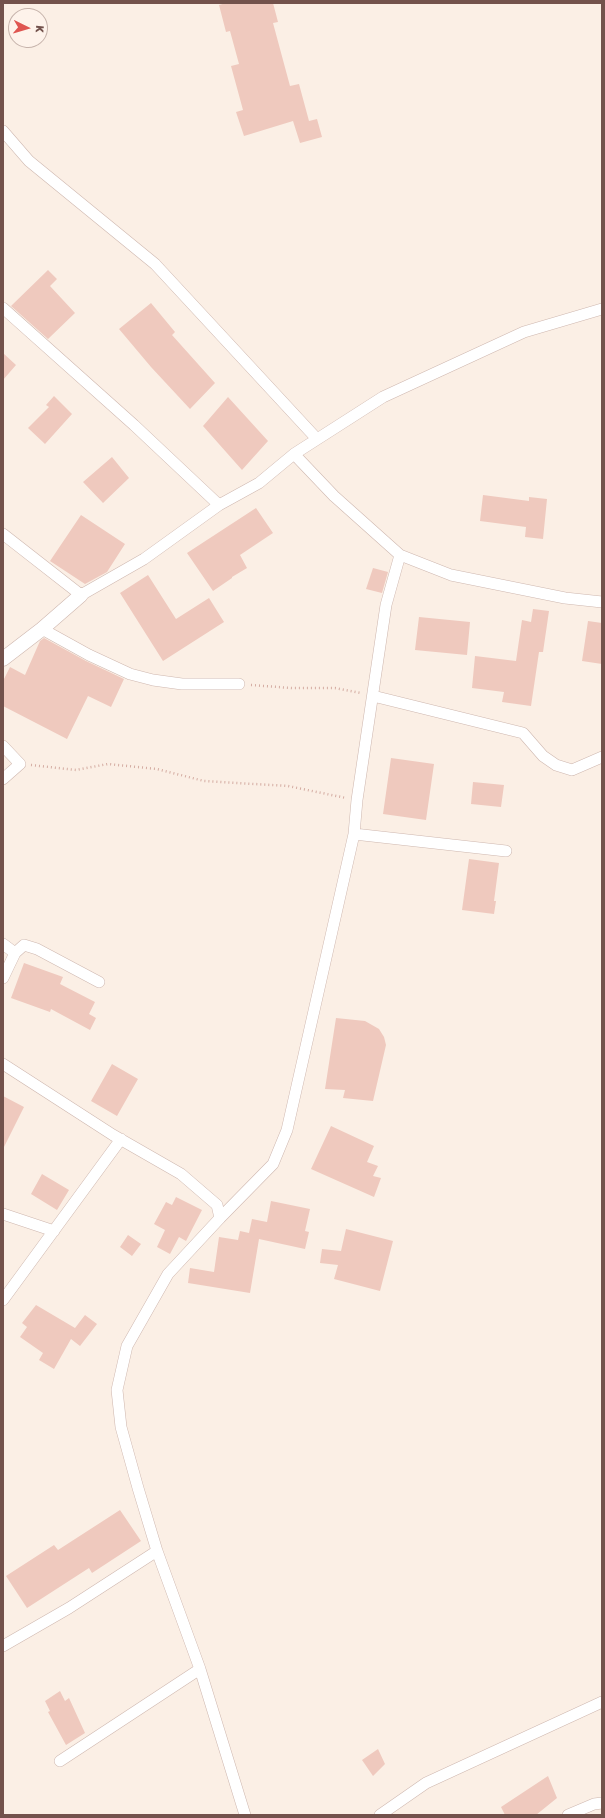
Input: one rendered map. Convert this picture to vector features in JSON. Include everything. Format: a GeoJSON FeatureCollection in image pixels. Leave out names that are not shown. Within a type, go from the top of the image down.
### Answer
{"type":"FeatureCollection","features":[{"type":"Feature","properties":{"kind":"street"},"geometry":{"type":"LineString","coordinates":[[3,130],[29,160],[155,264],[317,439]]}},
{"type":"Feature","properties":{"kind":"street"},"geometry":{"type":"LineString","coordinates":[[3,308],[134,425],[219,505]]}},
{"type":"Feature","properties":{"kind":"street"},"geometry":{"type":"LineString","coordinates":[[3,659],[42,629],[81,594],[144,559],[219,505],[259,483],[294,454],[383,397],[517,335],[602,309]]}},
{"type":"Feature","properties":{"kind":"street"},"geometry":{"type":"LineString","coordinates":[[294,454],[334,496],[400,555],[451,575],[565,598],[602,602]]}},
{"type":"Feature","properties":{"kind":"street"},"geometry":{"type":"LineString","coordinates":[[3,534],[81,594]]}},
{"type":"Feature","properties":{"kind":"street"},"geometry":{"type":"LineString","coordinates":[[245,1815],[200,1669],[157,1550],[120,1427],[117,1390],[127,1346],[168,1274],[273,1164],[287,1130],[354,834],[357,800],[386,605],[400,555]]}},
{"type":"Feature","properties":{"kind":"street"},"geometry":{"type":"LineString","coordinates":[[42,629],[89,655],[130,674],[153,680],[182,684],[239,684]]}},
{"type":"Feature","properties":{"kind":"street"},"geometry":{"type":"LineString","coordinates":[[373,696],[523,733],[543,756],[556,765],[572,770],[602,757]]}},
{"type":"Feature","properties":{"kind":"street"},"geometry":{"type":"LineString","coordinates":[[3,746],[20,764],[3,779]]}},
{"type":"Feature","properties":{"kind":"street"},"geometry":{"type":"LineString","coordinates":[[354,834],[506,851]]}},
{"type":"Feature","properties":{"kind":"street"},"geometry":{"type":"LineString","coordinates":[[3,944],[15,953]]}},
{"type":"Feature","properties":{"kind":"street"},"geometry":{"type":"LineString","coordinates":[[3,978],[15,953],[24,945],[38,949],[99,982]]}},
{"type":"Feature","properties":{"kind":"street"},"geometry":{"type":"LineString","coordinates":[[3,1064],[121,1140],[180,1174],[217,1205],[220,1218]]}},
{"type":"Feature","properties":{"kind":"street"},"geometry":{"type":"LineString","coordinates":[[3,1300],[121,1140]]}},
{"type":"Feature","properties":{"kind":"street"},"geometry":{"type":"LineString","coordinates":[[3,1214],[54,1231]]}},
{"type":"Feature","properties":{"kind":"street"},"geometry":{"type":"LineString","coordinates":[[3,1646],[69,1608],[157,1550]]}},
{"type":"Feature","properties":{"kind":"street"},"geometry":{"type":"LineString","coordinates":[[60,1761],[200,1669]]}},
{"type":"Feature","properties":{"kind":"street"},"geometry":{"type":"LineString","coordinates":[[380,1815],[426,1783],[602,1702]]}},
{"type":"Feature","properties":{"kind":"street"},"geometry":{"type":"LineString","coordinates":[[568,1815],[594,1804],[602,1803]]}},
{"type":"Feature","properties":{"kind":"path"},"geometry":{"type":"LineString","coordinates":[[239,684],[291,688],[335,688],[373,696]]}},
{"type":"Feature","properties":{"kind":"path"},"geometry":{"type":"LineString","coordinates":[[20,764],[76,770],[108,764],[157,769],[204,780],[288,786],[357,800]]}},
{"type":"Feature","properties":{"kind":"building"},"geometry":{"type":"Polygon","coordinates":[[[226,3],[273,3],[278,22],[273,23],[290,86],[299,84],[309,121],[317,119],[322,137],[300,143],[293,121],[244,136],[236,112],[243,110],[231,66],[239,64],[230,31],[226,32],[219,5],[226,3]]]}},
{"type":"Feature","properties":{"kind":"building"},"geometry":{"type":"Polygon","coordinates":[[[48,270],[57,279],[50,286],[75,313],[48,339],[11,306],[48,270]]]}},
{"type":"Feature","properties":{"kind":"building"},"geometry":{"type":"Polygon","coordinates":[[[151,303],[175,332],[172,335],[215,383],[190,409],[151,367],[119,329],[151,303]]]}},
{"type":"Feature","properties":{"kind":"building"},"geometry":{"type":"Polygon","coordinates":[[[3,353],[16,365],[3,380],[3,353]]]}},
{"type":"Feature","properties":{"kind":"building"},"geometry":{"type":"Polygon","coordinates":[[[54,396],[72,414],[45,444],[28,428],[49,407],[46,405],[54,396]]]}},
{"type":"Feature","properties":{"kind":"building"},"geometry":{"type":"Polygon","coordinates":[[[228,397],[268,441],[242,470],[203,426],[228,397]]]}},
{"type":"Feature","properties":{"kind":"building"},"geometry":{"type":"Polygon","coordinates":[[[112,457],[129,478],[103,503],[83,482],[112,457]]]}},
{"type":"Feature","properties":{"kind":"building"},"geometry":{"type":"Polygon","coordinates":[[[483,495],[529,501],[529,497],[547,499],[543,539],[525,537],[526,527],[480,521],[483,495]]]}},
{"type":"Feature","properties":{"kind":"building"},"geometry":{"type":"Polygon","coordinates":[[[256,508],[273,533],[240,555],[247,568],[213,591],[187,553],[256,508]]]}},
{"type":"Feature","properties":{"kind":"building"},"geometry":{"type":"Polygon","coordinates":[[[81,515],[125,544],[107,572],[85,584],[50,561],[81,515]]]}},
{"type":"Feature","properties":{"kind":"building"},"geometry":{"type":"Polygon","coordinates":[[[373,568],[388,572],[382,593],[366,589],[373,568]]]}},
{"type":"Feature","properties":{"kind":"building"},"geometry":{"type":"Polygon","coordinates":[[[148,575],[176,619],[209,598],[224,622],[163,661],[120,593],[148,575]]]}},
{"type":"Feature","properties":{"kind":"building"},"geometry":{"type":"Polygon","coordinates":[[[533,609],[549,611],[543,652],[539,652],[531,706],[502,702],[504,692],[472,688],[475,656],[516,661],[522,620],[531,622],[533,609]]]}},
{"type":"Feature","properties":{"kind":"building"},"geometry":{"type":"Polygon","coordinates":[[[419,617],[470,622],[467,655],[415,650],[419,617]]]}},
{"type":"Feature","properties":{"kind":"building"},"geometry":{"type":"Polygon","coordinates":[[[588,621],[602,623],[602,664],[582,661],[588,621]]]}},
{"type":"Feature","properties":{"kind":"building"},"geometry":{"type":"Polygon","coordinates":[[[44,638],[86,661],[124,679],[111,707],[88,696],[67,739],[3,706],[3,681],[10,667],[25,675],[40,641],[44,638]]]}},
{"type":"Feature","properties":{"kind":"building"},"geometry":{"type":"Polygon","coordinates":[[[391,758],[434,764],[426,820],[383,814],[391,758]]]}},
{"type":"Feature","properties":{"kind":"building"},"geometry":{"type":"Polygon","coordinates":[[[473,782],[504,785],[501,807],[471,804],[473,782]]]}},
{"type":"Feature","properties":{"kind":"building"},"geometry":{"type":"Polygon","coordinates":[[[469,859],[499,863],[494,901],[496,901],[494,914],[462,910],[469,859]]]}},
{"type":"Feature","properties":{"kind":"building"},"geometry":{"type":"Polygon","coordinates":[[[24,963],[63,977],[60,984],[95,1002],[89,1014],[96,1018],[90,1030],[51,1009],[50,1012],[11,998],[24,963]]]}},
{"type":"Feature","properties":{"kind":"building"},"geometry":{"type":"Polygon","coordinates":[[[336,1018],[365,1021],[379,1029],[384,1037],[386,1045],[373,1101],[343,1098],[345,1090],[325,1089],[336,1018]]]}},
{"type":"Feature","properties":{"kind":"building"},"geometry":{"type":"Polygon","coordinates":[[[112,1064],[138,1079],[117,1116],[91,1101],[112,1064]]]}},
{"type":"Feature","properties":{"kind":"building"},"geometry":{"type":"Polygon","coordinates":[[[3,1096],[24,1107],[3,1149],[3,1096]]]}},
{"type":"Feature","properties":{"kind":"building"},"geometry":{"type":"Polygon","coordinates":[[[331,1126],[374,1146],[367,1162],[378,1166],[373,1176],[381,1178],[374,1197],[311,1169],[331,1126]]]}},
{"type":"Feature","properties":{"kind":"building"},"geometry":{"type":"Polygon","coordinates":[[[42,1174],[69,1190],[57,1210],[31,1194],[42,1174]]]}},
{"type":"Feature","properties":{"kind":"building"},"geometry":{"type":"Polygon","coordinates":[[[176,1197],[202,1210],[186,1241],[179,1237],[170,1254],[157,1247],[165,1230],[154,1224],[166,1202],[172,1205],[176,1197]]]}},
{"type":"Feature","properties":{"kind":"building"},"geometry":{"type":"Polygon","coordinates":[[[271,1201],[310,1209],[305,1231],[309,1232],[305,1249],[259,1239],[250,1293],[188,1283],[190,1268],[214,1272],[219,1237],[238,1240],[240,1231],[249,1233],[252,1219],[267,1222],[271,1201]]]}},
{"type":"Feature","properties":{"kind":"building"},"geometry":{"type":"Polygon","coordinates":[[[346,1229],[393,1241],[380,1291],[334,1279],[338,1265],[320,1263],[322,1249],[341,1251],[346,1229]]]}},
{"type":"Feature","properties":{"kind":"building"},"geometry":{"type":"Polygon","coordinates":[[[128,1235],[141,1244],[132,1256],[120,1247],[128,1235]]]}},
{"type":"Feature","properties":{"kind":"building"},"geometry":{"type":"Polygon","coordinates":[[[36,1305],[75,1328],[85,1315],[97,1324],[80,1346],[71,1339],[54,1369],[39,1360],[43,1353],[20,1337],[27,1327],[22,1323],[36,1305]]]}},
{"type":"Feature","properties":{"kind":"building"},"geometry":{"type":"Polygon","coordinates":[[[120,1510],[141,1541],[92,1573],[89,1568],[27,1608],[6,1576],[54,1545],[58,1550],[120,1510]]]}},
{"type":"Feature","properties":{"kind":"building"},"geometry":{"type":"Polygon","coordinates":[[[60,1691],[65,1701],[69,1698],[85,1733],[66,1745],[48,1712],[50,1711],[45,1701],[60,1691]]]}},
{"type":"Feature","properties":{"kind":"building"},"geometry":{"type":"Polygon","coordinates":[[[378,1749],[385,1764],[373,1776],[362,1760],[378,1749]]]}},
{"type":"Feature","properties":{"kind":"building"},"geometry":{"type":"Polygon","coordinates":[[[548,1776],[557,1798],[536,1815],[505,1815],[501,1807],[548,1776]]]}}]}
